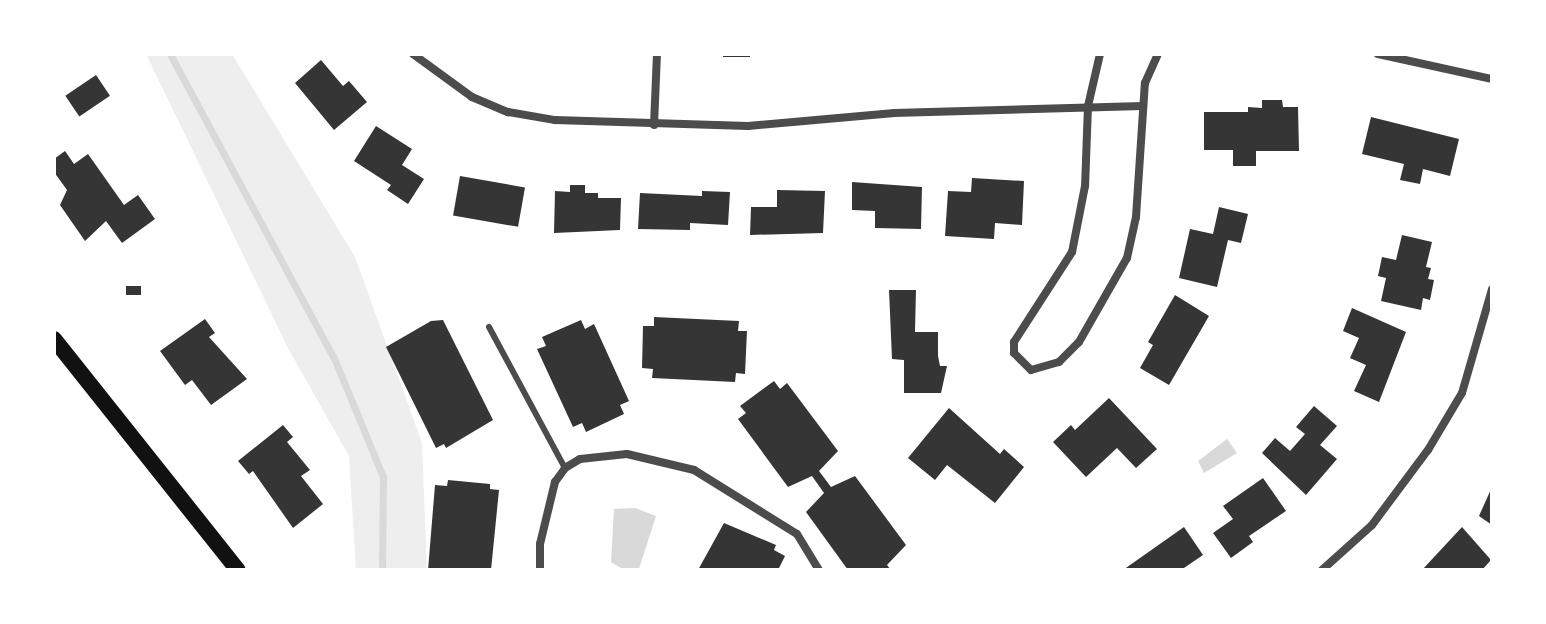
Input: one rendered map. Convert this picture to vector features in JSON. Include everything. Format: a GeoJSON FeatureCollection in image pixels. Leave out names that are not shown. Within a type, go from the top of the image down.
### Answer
{"type":"FeatureCollection","features":[{"type":"Feature","properties":{"kind":"main road"},"geometry":{"type":"LineString","coordinates":[[54,339],[238,570]]}},
{"type":"Feature","properties":{"kind":"street"},"geometry":{"type":"LineString","coordinates":[[413,54],[446,82],[508,112],[555,120],[748,126],[894,113],[1143,106]]}},
{"type":"Feature","properties":{"kind":"street"},"geometry":{"type":"LineString","coordinates":[[654,125],[657,54]]}},
{"type":"Feature","properties":{"kind":"street"},"geometry":{"type":"LineString","coordinates":[[1100,54],[1088,106],[1085,186],[1072,252],[1014,342],[1014,353],[1031,370],[1059,362],[1079,342],[1127,258],[1136,217],[1147,75],[1158,54]]}},
{"type":"Feature","properties":{"kind":"street"},"geometry":{"type":"LineString","coordinates":[[1378,54],[1492,79]]}},
{"type":"Feature","properties":{"kind":"street"},"geometry":{"type":"LineString","coordinates":[[1322,570],[1372,525],[1428,450],[1462,393],[1492,289]]}},
{"type":"Feature","properties":{"kind":"street"},"geometry":{"type":"LineString","coordinates":[[540,570],[551,498],[565,468],[580,459],[627,454],[694,470],[797,534],[819,570]]}},
{"type":"Feature","properties":{"kind":"lane"},"geometry":{"type":"LineString","coordinates":[[489,327],[565,468]]}},
{"type":"Feature","properties":{"kind":"shaded area"},"geometry":{"type":"Polygon","coordinates":[[[146,54],[232,54],[355,257],[422,443],[427,570],[356,570],[349,456],[289,350],[146,54]]]}},
{"type":"Feature","properties":{"kind":"shaded area"},"geometry":{"type":"Polygon","coordinates":[[[1227,439],[1237,453],[1204,473],[1198,461],[1227,439]]]}},
{"type":"Feature","properties":{"kind":"shaded area"},"geometry":{"type":"Polygon","coordinates":[[[635,508],[656,516],[639,569],[624,570],[611,562],[614,509],[635,508]]]}},
{"type":"Feature","properties":{"kind":"building"},"geometry":{"type":"Polygon","coordinates":[[[723,54],[750,54],[750,57],[723,57],[723,54]]]}},
{"type":"Feature","properties":{"kind":"building"},"geometry":{"type":"Polygon","coordinates":[[[321,60],[343,86],[349,81],[367,102],[334,130],[295,83],[321,60]]]}},
{"type":"Feature","properties":{"kind":"building"},"geometry":{"type":"Polygon","coordinates":[[[96,75],[110,96],[79,116],[65,96],[96,75]]]}},
{"type":"Feature","properties":{"kind":"building"},"geometry":{"type":"Polygon","coordinates":[[[1262,100],[1282,100],[1283,107],[1298,107],[1299,151],[1256,151],[1256,166],[1233,166],[1233,150],[1204,150],[1204,112],[1248,112],[1248,107],[1262,108],[1262,100]]]}},
{"type":"Feature","properties":{"kind":"building"},"geometry":{"type":"Polygon","coordinates":[[[1371,117],[1459,139],[1450,176],[1423,169],[1420,184],[1400,180],[1404,164],[1362,154],[1371,117]]]}},
{"type":"Feature","properties":{"kind":"building"},"geometry":{"type":"Polygon","coordinates":[[[376,126],[412,149],[402,165],[424,179],[408,204],[387,190],[391,185],[354,161],[376,126]]]}},
{"type":"Feature","properties":{"kind":"building"},"geometry":{"type":"Polygon","coordinates":[[[65,151],[74,164],[88,154],[124,205],[138,195],[155,219],[122,243],[106,221],[85,241],[60,205],[67,190],[54,172],[54,159],[65,151]]]}},
{"type":"Feature","properties":{"kind":"building"},"geometry":{"type":"Polygon","coordinates":[[[460,176],[525,187],[518,227],[453,215],[460,176]]]}},
{"type":"Feature","properties":{"kind":"building"},"geometry":{"type":"Polygon","coordinates":[[[972,178],[1024,181],[1022,225],[995,223],[994,239],[945,236],[948,191],[971,192],[972,178]]]}},
{"type":"Feature","properties":{"kind":"building"},"geometry":{"type":"Polygon","coordinates":[[[852,182],[922,187],[921,229],[875,228],[875,211],[852,210],[852,182]]]}},
{"type":"Feature","properties":{"kind":"building"},"geometry":{"type":"Polygon","coordinates":[[[570,185],[585,185],[585,193],[598,193],[598,198],[621,198],[620,230],[554,233],[555,191],[570,192],[570,185]]]}},
{"type":"Feature","properties":{"kind":"building"},"geometry":{"type":"Polygon","coordinates":[[[777,190],[825,191],[823,233],[750,235],[751,207],[777,207],[777,190]]]}},
{"type":"Feature","properties":{"kind":"building"},"geometry":{"type":"Polygon","coordinates":[[[702,191],[730,192],[728,225],[690,223],[690,230],[638,229],[640,193],[702,196],[702,191]]]}},
{"type":"Feature","properties":{"kind":"building"},"geometry":{"type":"Polygon","coordinates":[[[1219,207],[1248,214],[1241,243],[1228,240],[1217,287],[1179,278],[1190,229],[1213,234],[1219,207]]]}},
{"type":"Feature","properties":{"kind":"building"},"geometry":{"type":"Polygon","coordinates":[[[1402,235],[1432,242],[1426,267],[1431,268],[1428,279],[1434,280],[1430,300],[1423,298],[1421,310],[1381,301],[1386,278],[1378,276],[1382,257],[1396,260],[1402,235]]]}},
{"type":"Feature","properties":{"kind":"building"},"geometry":{"type":"Polygon","coordinates":[[[126,286],[141,286],[141,295],[126,295],[126,286]]]}},
{"type":"Feature","properties":{"kind":"building"},"geometry":{"type":"Polygon","coordinates":[[[889,290],[916,290],[915,332],[938,332],[940,366],[947,366],[941,393],[904,393],[904,360],[892,359],[889,290]]]}},
{"type":"Feature","properties":{"kind":"building"},"geometry":{"type":"Polygon","coordinates":[[[1175,295],[1209,316],[1169,385],[1140,368],[1153,345],[1148,342],[1175,295]]]}},
{"type":"Feature","properties":{"kind":"building"},"geometry":{"type":"Polygon","coordinates":[[[1352,308],[1406,332],[1379,402],[1354,391],[1366,365],[1350,358],[1359,338],[1343,331],[1352,308]]]}},
{"type":"Feature","properties":{"kind":"building"},"geometry":{"type":"Polygon","coordinates":[[[654,317],[739,321],[738,331],[747,331],[745,374],[736,373],[735,382],[652,378],[653,369],[642,368],[643,326],[654,326],[654,317]]]}},
{"type":"Feature","properties":{"kind":"building"},"geometry":{"type":"Polygon","coordinates":[[[205,319],[215,333],[209,337],[247,379],[211,405],[192,380],[185,385],[160,351],[205,319]]]}},
{"type":"Feature","properties":{"kind":"building"},"geometry":{"type":"Polygon","coordinates":[[[443,320],[493,420],[446,448],[444,444],[436,448],[386,347],[431,321],[443,320]]]}},
{"type":"Feature","properties":{"kind":"building"},"geometry":{"type":"Polygon","coordinates":[[[581,320],[585,329],[594,324],[629,401],[620,405],[624,414],[586,432],[582,423],[573,427],[537,349],[546,346],[542,337],[581,320]]]}},
{"type":"Feature","properties":{"kind":"building"},"geometry":{"type":"Polygon","coordinates":[[[774,381],[780,389],[787,383],[838,451],[819,471],[831,487],[855,476],[906,545],[887,565],[891,570],[848,570],[806,512],[824,493],[812,476],[788,487],[738,419],[746,413],[740,406],[774,381]]]}},
{"type":"Feature","properties":{"kind":"building"},"geometry":{"type":"Polygon","coordinates":[[[1109,398],[1157,449],[1136,468],[1117,448],[1086,477],[1053,442],[1071,425],[1075,430],[1109,398]]]}},
{"type":"Feature","properties":{"kind":"building"},"geometry":{"type":"Polygon","coordinates":[[[1314,406],[1337,426],[1320,445],[1337,459],[1306,495],[1262,453],[1275,438],[1290,451],[1305,434],[1296,427],[1314,406]]]}},
{"type":"Feature","properties":{"kind":"building"},"geometry":{"type":"Polygon","coordinates":[[[949,408],[1000,454],[1004,449],[1024,467],[995,503],[947,465],[935,480],[908,458],[949,408]]]}},
{"type":"Feature","properties":{"kind":"building"},"geometry":{"type":"Polygon","coordinates":[[[283,425],[293,437],[287,442],[310,470],[301,476],[323,504],[293,528],[253,471],[249,474],[238,461],[283,425]]]}},
{"type":"Feature","properties":{"kind":"building"},"geometry":{"type":"Polygon","coordinates":[[[1263,478],[1286,511],[1249,536],[1253,542],[1231,558],[1213,533],[1233,519],[1223,506],[1263,478]]]}},
{"type":"Feature","properties":{"kind":"building"},"geometry":{"type":"Polygon","coordinates":[[[448,480],[490,484],[490,489],[499,490],[491,570],[428,570],[435,485],[447,486],[448,480]]]}},
{"type":"Feature","properties":{"kind":"building"},"geometry":{"type":"Polygon","coordinates":[[[1492,487],[1492,525],[1479,516],[1492,487]]]}},
{"type":"Feature","properties":{"kind":"building"},"geometry":{"type":"Polygon","coordinates":[[[724,523],[776,545],[774,550],[785,556],[778,570],[698,570],[724,523]]]}},
{"type":"Feature","properties":{"kind":"building"},"geometry":{"type":"Polygon","coordinates":[[[1184,527],[1203,555],[1181,570],[1123,570],[1184,527]]]}},
{"type":"Feature","properties":{"kind":"building"},"geometry":{"type":"Polygon","coordinates":[[[1462,527],[1491,560],[1482,570],[1422,570],[1462,527]]]}},
{"type":"Feature","properties":{"kind":"waterway"},"geometry":{"type":"LineString","coordinates":[[170,54],[334,358],[383,477],[382,570]]}}]}
